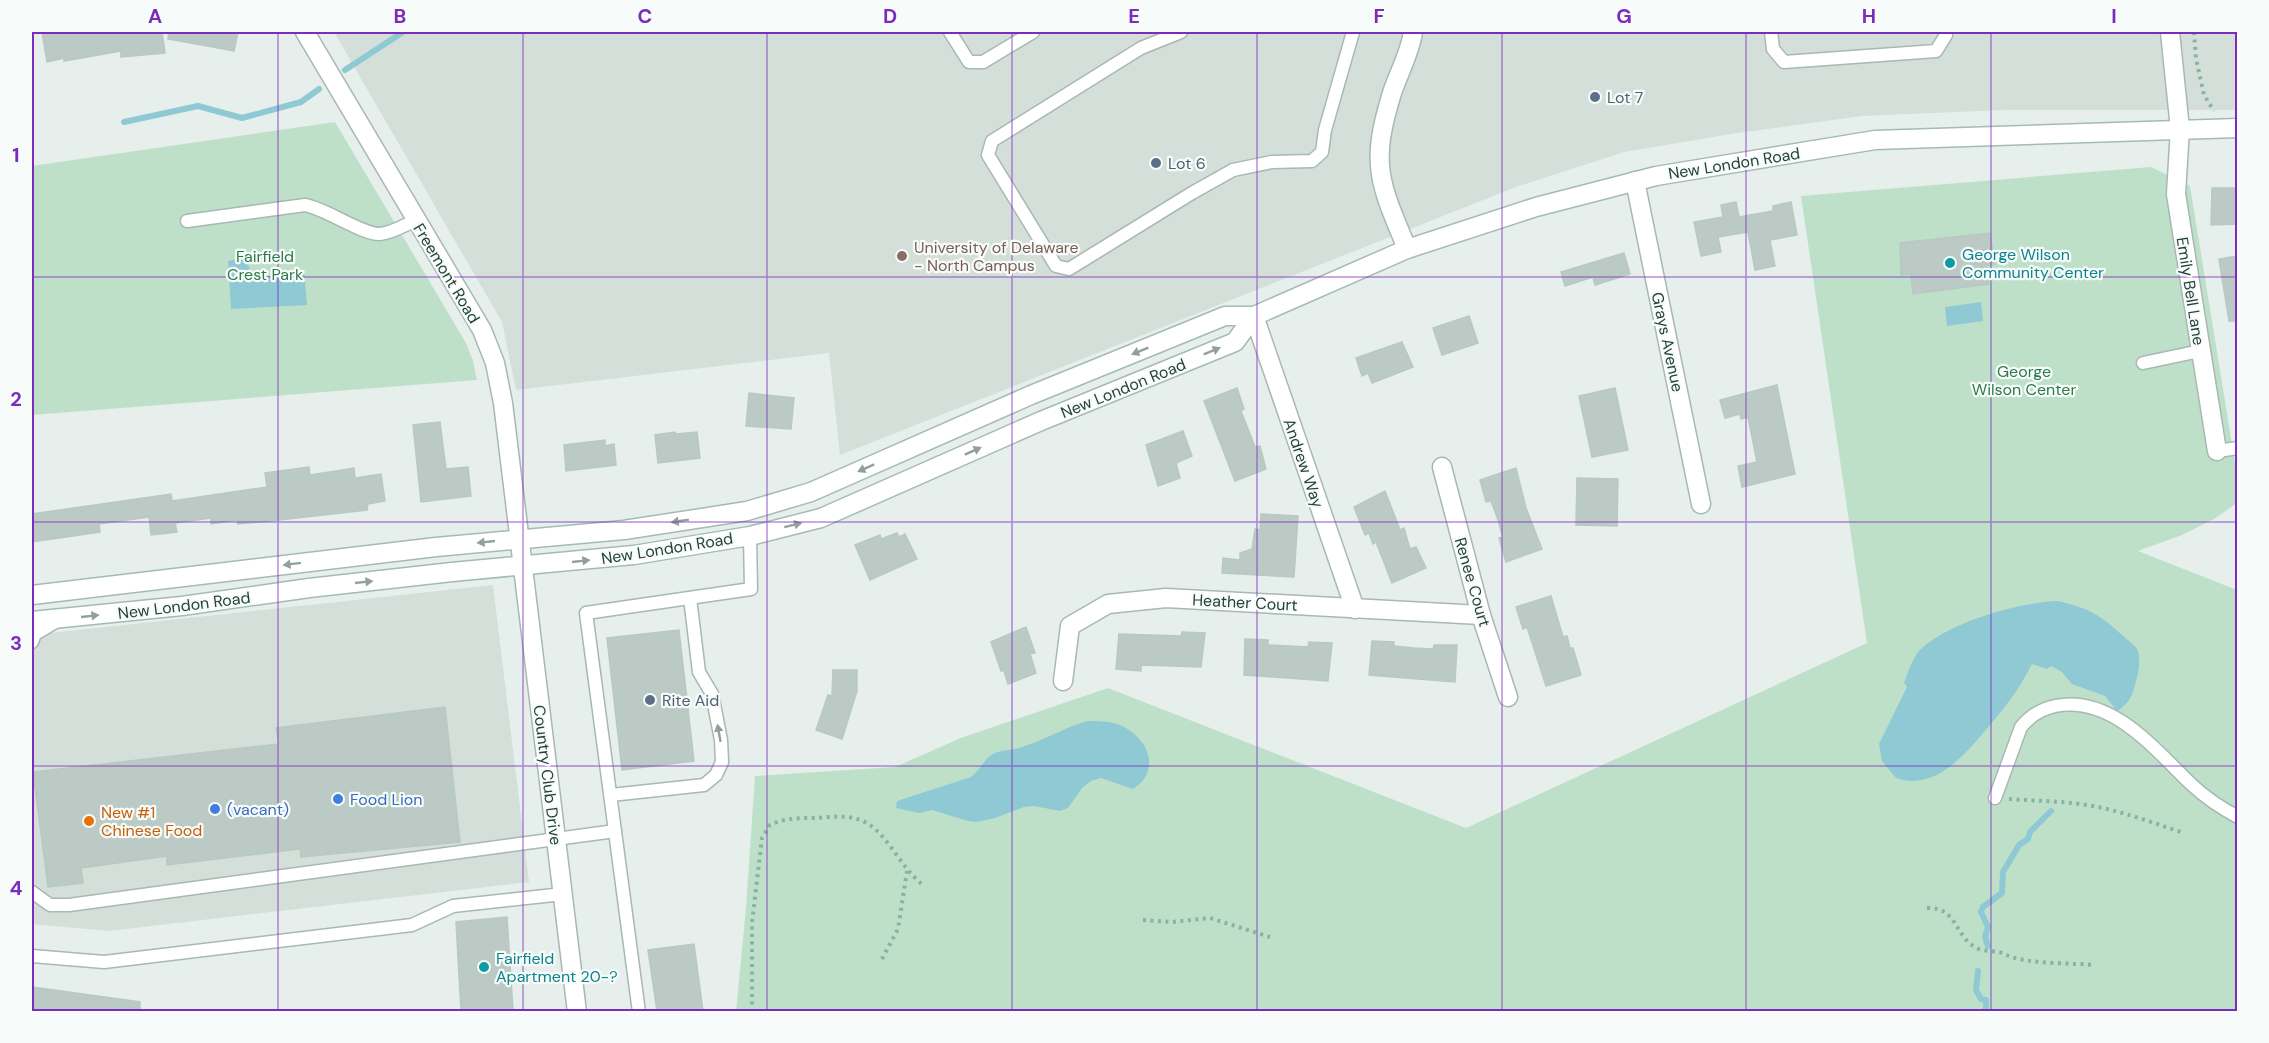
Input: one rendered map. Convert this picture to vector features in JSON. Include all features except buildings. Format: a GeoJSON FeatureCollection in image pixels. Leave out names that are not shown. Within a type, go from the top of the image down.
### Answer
{"type":"FeatureCollection","features":[{"type":"Feature","properties":{"kind":"main road","name":"Freemont Road"},"geometry":{"type":"LineString","coordinates":[[305,32],[482,330],[495,363],[519,538]]}},
{"type":"Feature","properties":{"kind":"main road"},"geometry":{"type":"LineString","coordinates":[[1407,249],[1384,189],[1380,166],[1380,143],[1393,90],[1411,46],[1413,32]]}},
{"type":"Feature","properties":{"kind":"main road","name":"Emily Bell Lane"},"geometry":{"type":"LineString","coordinates":[[2170,32],[2180,129],[2176,194],[2217,451]]}},
{"type":"Feature","properties":{"kind":"main road","name":"New London Road"},"geometry":{"type":"LineString","coordinates":[[32,595],[519,538],[624,530],[747,511],[811,492],[1031,395],[1225,316],[1254,316],[1407,249],[1536,207],[1635,181],[1875,140],[2238,129]]}},
{"type":"Feature","properties":{"kind":"main road","name":"Grays Avenue"},"geometry":{"type":"LineString","coordinates":[[1635,181],[1701,504]]}},
{"type":"Feature","properties":{"kind":"main road","name":"New London Road"},"geometry":{"type":"LineString","coordinates":[[32,621],[182,606],[309,588],[452,572],[634,555],[750,536],[821,518],[1041,421],[1235,342],[1254,316]]}},
{"type":"Feature","properties":{"kind":"main road","name":"Andrew Way"},"geometry":{"type":"LineString","coordinates":[[1254,316],[1355,609]]}},
{"type":"Feature","properties":{"kind":"main road","name":"Renee Court"},"geometry":{"type":"LineString","coordinates":[[1442,467],[1481,615],[1508,697]]}},
{"type":"Feature","properties":{"kind":"main road","name":"Country Club Drive"},"geometry":{"type":"LineString","coordinates":[[519,538],[577,1011]]}},
{"type":"Feature","properties":{"kind":"main road","name":"Heather Court"},"geometry":{"type":"LineString","coordinates":[[1063,681],[1070,626],[1108,604],[1166,598],[1481,615]]}},
{"type":"Feature","properties":{"kind":"lane"},"geometry":{"type":"LineString","coordinates":[[950,32],[969,62],[983,62],[1033,32]]}},
{"type":"Feature","properties":{"kind":"lane"},"geometry":{"type":"LineString","coordinates":[[1181,32],[1141,48],[992,141],[988,155],[1056,266],[1069,269],[1233,170],[1272,162],[1312,161],[1322,152],[1325,130],[1353,32]]}},
{"type":"Feature","properties":{"kind":"lane"},"geometry":{"type":"LineString","coordinates":[[1771,32],[1773,49],[1784,62],[1936,51],[1946,35],[1945,32]]}},
{"type":"Feature","properties":{"kind":"lane"},"geometry":{"type":"LineString","coordinates":[[187,221],[305,205],[318,207],[360,228],[379,234],[416,220]]}},
{"type":"Feature","properties":{"kind":"lane"},"geometry":{"type":"LineString","coordinates":[[2143,363],[2200,351]]}},
{"type":"Feature","properties":{"kind":"lane"},"geometry":{"type":"LineString","coordinates":[[2217,451],[2238,448]]}},
{"type":"Feature","properties":{"kind":"lane"},"geometry":{"type":"LineString","coordinates":[[639,1011],[586,612],[751,589],[750,536]]}},
{"type":"Feature","properties":{"kind":"lane"},"geometry":{"type":"LineString","coordinates":[[611,795],[704,785],[716,775],[722,762],[721,740],[712,694],[699,672],[690,598]]}},
{"type":"Feature","properties":{"kind":"lane"},"geometry":{"type":"LineString","coordinates":[[32,642],[35,634],[61,619]]}},
{"type":"Feature","properties":{"kind":"lane"},"geometry":{"type":"LineString","coordinates":[[1995,798],[2021,727],[2027,719],[2048,708],[2075,704],[2089,706],[2124,724],[2158,750],[2193,786],[2224,809],[2238,816]]}},
{"type":"Feature","properties":{"kind":"lane"},"geometry":{"type":"LineString","coordinates":[[32,892],[50,905],[69,905],[615,831]]}},
{"type":"Feature","properties":{"kind":"lane"},"geometry":{"type":"LineString","coordinates":[[32,956],[104,962],[412,924],[453,906],[563,894]]}},
{"type":"Feature","properties":{"kind":"path"},"geometry":{"type":"LineString","coordinates":[[2194,32],[2196,59],[2204,95],[2216,113]]}},
{"type":"Feature","properties":{"kind":"path"},"geometry":{"type":"LineString","coordinates":[[1995,798],[2055,801],[2094,806],[2138,817],[2184,833]]}},
{"type":"Feature","properties":{"kind":"path"},"geometry":{"type":"LineString","coordinates":[[752,1011],[752,923],[762,838],[770,825],[789,819],[839,817],[869,823],[879,832],[907,870],[922,884]]}},
{"type":"Feature","properties":{"kind":"path"},"geometry":{"type":"LineString","coordinates":[[882,959],[898,929],[907,870]]}},
{"type":"Feature","properties":{"kind":"path"},"geometry":{"type":"LineString","coordinates":[[1927,908],[1945,911],[1963,936],[1978,949],[1997,951],[2014,958],[2095,965]]}},
{"type":"Feature","properties":{"kind":"path"},"geometry":{"type":"LineString","coordinates":[[1143,920],[1173,922],[1210,918],[1270,937]]}},
{"type":"Feature","properties":{"kind":"shaded area","name":"University of Delaware - North Campus"},"geometry":{"type":"Polygon","coordinates":[[[334,32],[2237,32],[2238,110],[2004,110],[1862,116],[1737,133],[1624,152],[1516,187],[840,455],[829,353],[516,390],[502,322],[334,32]]]}},
{"type":"Feature","properties":{"kind":"shaded area"},"geometry":{"type":"Polygon","coordinates":[[[493,585],[529,882],[109,931],[32,924],[32,635],[493,585]]]}},
{"type":"Feature","properties":{"kind":"green space","name":"Fairfield Crest Park"},"geometry":{"type":"Polygon","coordinates":[[[335,122],[466,343],[477,380],[32,415],[32,166],[335,122]]]}},
{"type":"Feature","properties":{"kind":"green space","name":"George Wilson Center"},"geometry":{"type":"Polygon","coordinates":[[[2151,167],[2190,186],[2237,475],[2237,503],[2214,519],[2182,535],[2138,551],[2237,590],[2237,1011],[736,1012],[755,776],[895,767],[961,738],[1108,688],[1466,828],[1867,643],[1801,196],[2151,167]]]}},
{"type":"Feature","properties":{"kind":"water"},"geometry":{"type":"Polygon","coordinates":[[[246,257],[252,278],[304,272],[307,305],[231,309],[228,261],[246,257]]]}},
{"type":"Feature","properties":{"kind":"water"},"geometry":{"type":"Polygon","coordinates":[[[1981,302],[1983,321],[1947,326],[1945,307],[1981,302]]]}},
{"type":"Feature","properties":{"kind":"water"},"geometry":{"type":"Polygon","coordinates":[[[2058,601],[2078,606],[2101,618],[2137,649],[2138,673],[2132,695],[2125,705],[2117,711],[2105,696],[2072,684],[2062,672],[2051,666],[2047,669],[2032,664],[2004,708],[1975,742],[1946,770],[1922,780],[1910,781],[1896,778],[1882,761],[1879,744],[1907,687],[1904,683],[1917,653],[1932,640],[1966,622],[2024,605],[2058,601]]]}},
{"type":"Feature","properties":{"kind":"water"},"geometry":{"type":"Polygon","coordinates":[[[1088,721],[1117,724],[1127,729],[1143,744],[1149,762],[1148,772],[1133,789],[1101,778],[1091,781],[1082,788],[1068,808],[1060,811],[1034,806],[1024,807],[977,822],[932,810],[919,813],[896,808],[897,801],[971,777],[994,754],[1030,744],[1088,721]]]}},
{"type":"Feature","properties":{"kind":"waterway"},"geometry":{"type":"LineString","coordinates":[[345,70],[403,32]]}},
{"type":"Feature","properties":{"kind":"waterway"},"geometry":{"type":"LineString","coordinates":[[124,122],[198,106],[242,118],[301,102],[319,89]]}},
{"type":"Feature","properties":{"kind":"waterway"},"geometry":{"type":"LineString","coordinates":[[1988,946],[1985,937],[1988,927],[1981,912],[1983,907],[2002,893],[2003,872],[2019,845],[2028,839],[2030,832],[2051,811]]}},
{"type":"Feature","properties":{"kind":"waterway"},"geometry":{"type":"LineString","coordinates":[[1978,971],[1976,990],[1981,999],[1986,1000],[1986,1010],[1983,1012]]}},
{"type":"Feature","properties":{"kind":"place","name":"Lot 7"},"geometry":{"type":"Point","coordinates":[1595,97]}},
{"type":"Feature","properties":{"kind":"place","name":"Lot 6"},"geometry":{"type":"Point","coordinates":[1156,163]}},
{"type":"Feature","properties":{"kind":"place","name":"University of Delaware - North Campus"},"geometry":{"type":"Point","coordinates":[902,256]}},
{"type":"Feature","properties":{"kind":"place","name":"George Wilson Community Center"},"geometry":{"type":"Point","coordinates":[1950,263]}},
{"type":"Feature","properties":{"kind":"place","name":"Rite Aid"},"geometry":{"type":"Point","coordinates":[650,700]}},
{"type":"Feature","properties":{"kind":"place","name":"Food Lion"},"geometry":{"type":"Point","coordinates":[338,799]}},
{"type":"Feature","properties":{"kind":"place","name":"(vacant)"},"geometry":{"type":"Point","coordinates":[215,809]}},
{"type":"Feature","properties":{"kind":"place","name":"New #1 Chinese Food"},"geometry":{"type":"Point","coordinates":[89,821]}},
{"type":"Feature","properties":{"kind":"place","name":"Fairfield Apartment 20-?"},"geometry":{"type":"Point","coordinates":[484,967]}}]}
